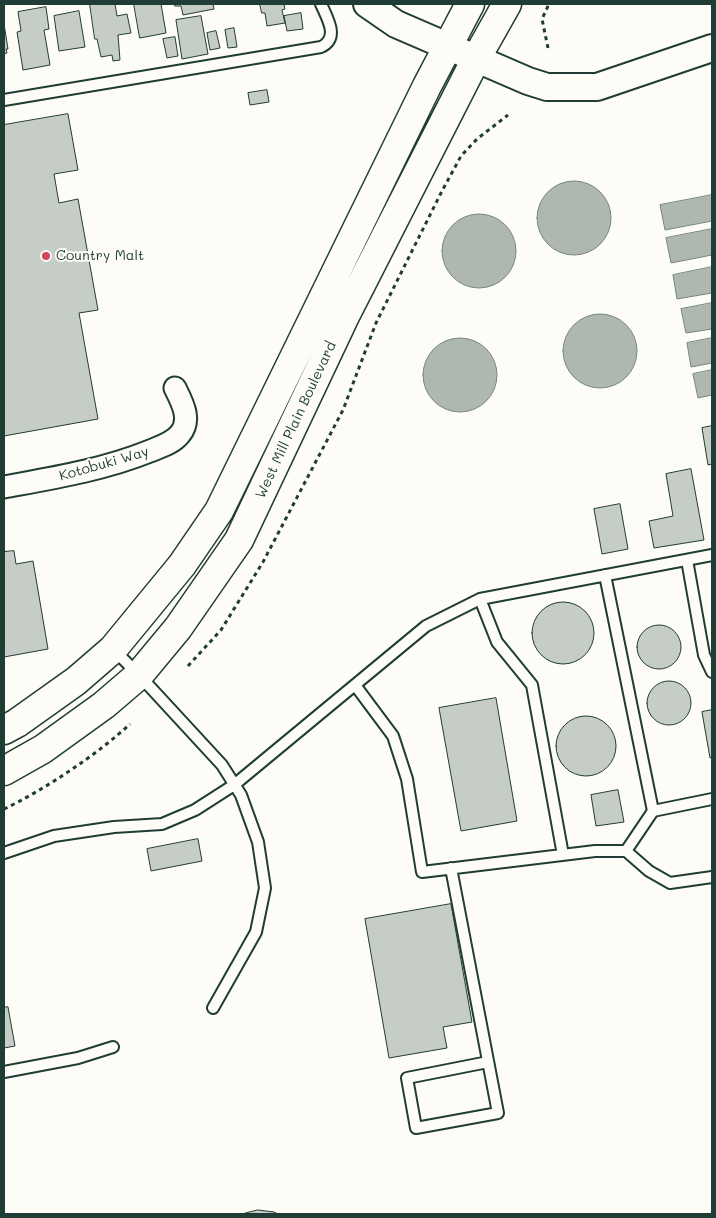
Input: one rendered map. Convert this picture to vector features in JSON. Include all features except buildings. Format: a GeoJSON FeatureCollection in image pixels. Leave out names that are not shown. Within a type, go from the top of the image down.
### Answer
{"type":"FeatureCollection","features":[{"type":"Feature","properties":{"kind":"main road","name":"West Mill Plain Boulevard"},"geometry":{"type":"LineString","coordinates":[[4,730],[76,681],[113,649],[182,565],[219,511],[426,86],[449,47],[470,4]]}},
{"type":"Feature","properties":{"kind":"main road","name":"West Mill Plain Boulevard"},"geometry":{"type":"LineString","coordinates":[[4,771],[43,749],[104,705],[139,675],[178,628],[239,540],[344,318],[476,59],[507,4]]}},
{"type":"Feature","properties":{"kind":"street"},"geometry":{"type":"LineString","coordinates":[[367,4],[396,24],[528,81],[548,87],[575,88],[597,86],[712,48]]}},
{"type":"Feature","properties":{"kind":"street","name":"Kotobuki Way"},"geometry":{"type":"LineString","coordinates":[[4,486],[98,468],[141,455],[169,443],[180,434],[186,416],[174,388]]}},
{"type":"Feature","properties":{"kind":"lane"},"geometry":{"type":"LineString","coordinates":[[4,100],[321,47],[331,40],[331,32],[321,4]]}},
{"type":"Feature","properties":{"kind":"lane"},"geometry":{"type":"LineString","coordinates":[[4,853],[54,836],[114,827],[162,824],[195,810],[234,785],[426,626],[480,600],[712,555]]}},
{"type":"Feature","properties":{"kind":"lane"},"geometry":{"type":"LineString","coordinates":[[687,560],[704,656],[712,672]]}},
{"type":"Feature","properties":{"kind":"lane"},"geometry":{"type":"LineString","coordinates":[[605,575],[653,811]]}},
{"type":"Feature","properties":{"kind":"lane"},"geometry":{"type":"LineString","coordinates":[[480,600],[497,642],[532,685],[563,855]]}},
{"type":"Feature","properties":{"kind":"lane"},"geometry":{"type":"LineString","coordinates":[[113,649],[222,765],[241,795],[258,842],[266,888],[256,932],[213,1008]]}},
{"type":"Feature","properties":{"kind":"lane"},"geometry":{"type":"LineString","coordinates":[[355,685],[393,736],[408,779],[422,872],[595,851],[626,851],[650,871],[670,883],[712,877]]}},
{"type":"Feature","properties":{"kind":"lane"},"geometry":{"type":"LineString","coordinates":[[626,851],[653,811],[712,799]]}},
{"type":"Feature","properties":{"kind":"lane"},"geometry":{"type":"LineString","coordinates":[[451,868],[498,1112],[416,1128],[407,1078],[488,1062]]}},
{"type":"Feature","properties":{"kind":"lane"},"geometry":{"type":"LineString","coordinates":[[4,1072],[78,1058],[113,1046]]}},
{"type":"Feature","properties":{"kind":"path"},"geometry":{"type":"LineString","coordinates":[[548,48],[542,19],[549,4]]}},
{"type":"Feature","properties":{"kind":"path"},"geometry":{"type":"LineString","coordinates":[[188,666],[221,630],[264,562],[343,410],[376,323],[461,156],[477,139],[508,115]]}},
{"type":"Feature","properties":{"kind":"path"},"geometry":{"type":"LineString","coordinates":[[4,809],[59,777],[117,736],[130,724]]}},
{"type":"Feature","properties":{"kind":"shaded area"},"geometry":{"type":"Polygon","coordinates":[[[574,181],[588,184],[600,192],[608,204],[611,218],[608,232],[600,244],[588,252],[574,255],[560,252],[548,244],[540,232],[537,218],[540,204],[548,192],[560,184],[574,181]]]}},
{"type":"Feature","properties":{"kind":"shaded area"},"geometry":{"type":"Polygon","coordinates":[[[712,195],[712,221],[665,230],[660,205],[712,195]]]}},
{"type":"Feature","properties":{"kind":"shaded area"},"geometry":{"type":"Polygon","coordinates":[[[479,214],[493,217],[505,225],[513,237],[516,251],[513,265],[505,277],[493,285],[479,288],[465,285],[453,277],[445,265],[442,251],[445,237],[453,225],[465,217],[479,214]]]}},
{"type":"Feature","properties":{"kind":"shaded area"},"geometry":{"type":"Polygon","coordinates":[[[712,229],[712,255],[671,263],[666,238],[712,229]]]}},
{"type":"Feature","properties":{"kind":"shaded area"},"geometry":{"type":"Polygon","coordinates":[[[712,267],[712,293],[677,299],[673,275],[712,267]]]}},
{"type":"Feature","properties":{"kind":"shaded area"},"geometry":{"type":"Polygon","coordinates":[[[712,303],[712,329],[686,333],[681,309],[712,303]]]}},
{"type":"Feature","properties":{"kind":"shaded area"},"geometry":{"type":"Polygon","coordinates":[[[600,314],[614,317],[626,325],[634,337],[637,351],[634,365],[626,377],[614,385],[600,388],[586,385],[574,377],[566,365],[563,351],[566,337],[574,325],[586,317],[600,314]]]}},
{"type":"Feature","properties":{"kind":"shaded area"},"geometry":{"type":"Polygon","coordinates":[[[460,338],[474,341],[486,349],[494,361],[497,375],[494,389],[486,401],[474,409],[460,412],[446,409],[434,401],[426,389],[423,375],[426,361],[434,349],[446,341],[460,338]]]}},
{"type":"Feature","properties":{"kind":"shaded area"},"geometry":{"type":"Polygon","coordinates":[[[712,338],[712,363],[691,367],[687,343],[712,338]]]}},
{"type":"Feature","properties":{"kind":"shaded area"},"geometry":{"type":"Polygon","coordinates":[[[712,370],[712,395],[698,398],[693,374],[712,370]]]}},
{"type":"Feature","properties":{"kind":"place","name":"Country Malt"},"geometry":{"type":"Point","coordinates":[46,256]}}]}
